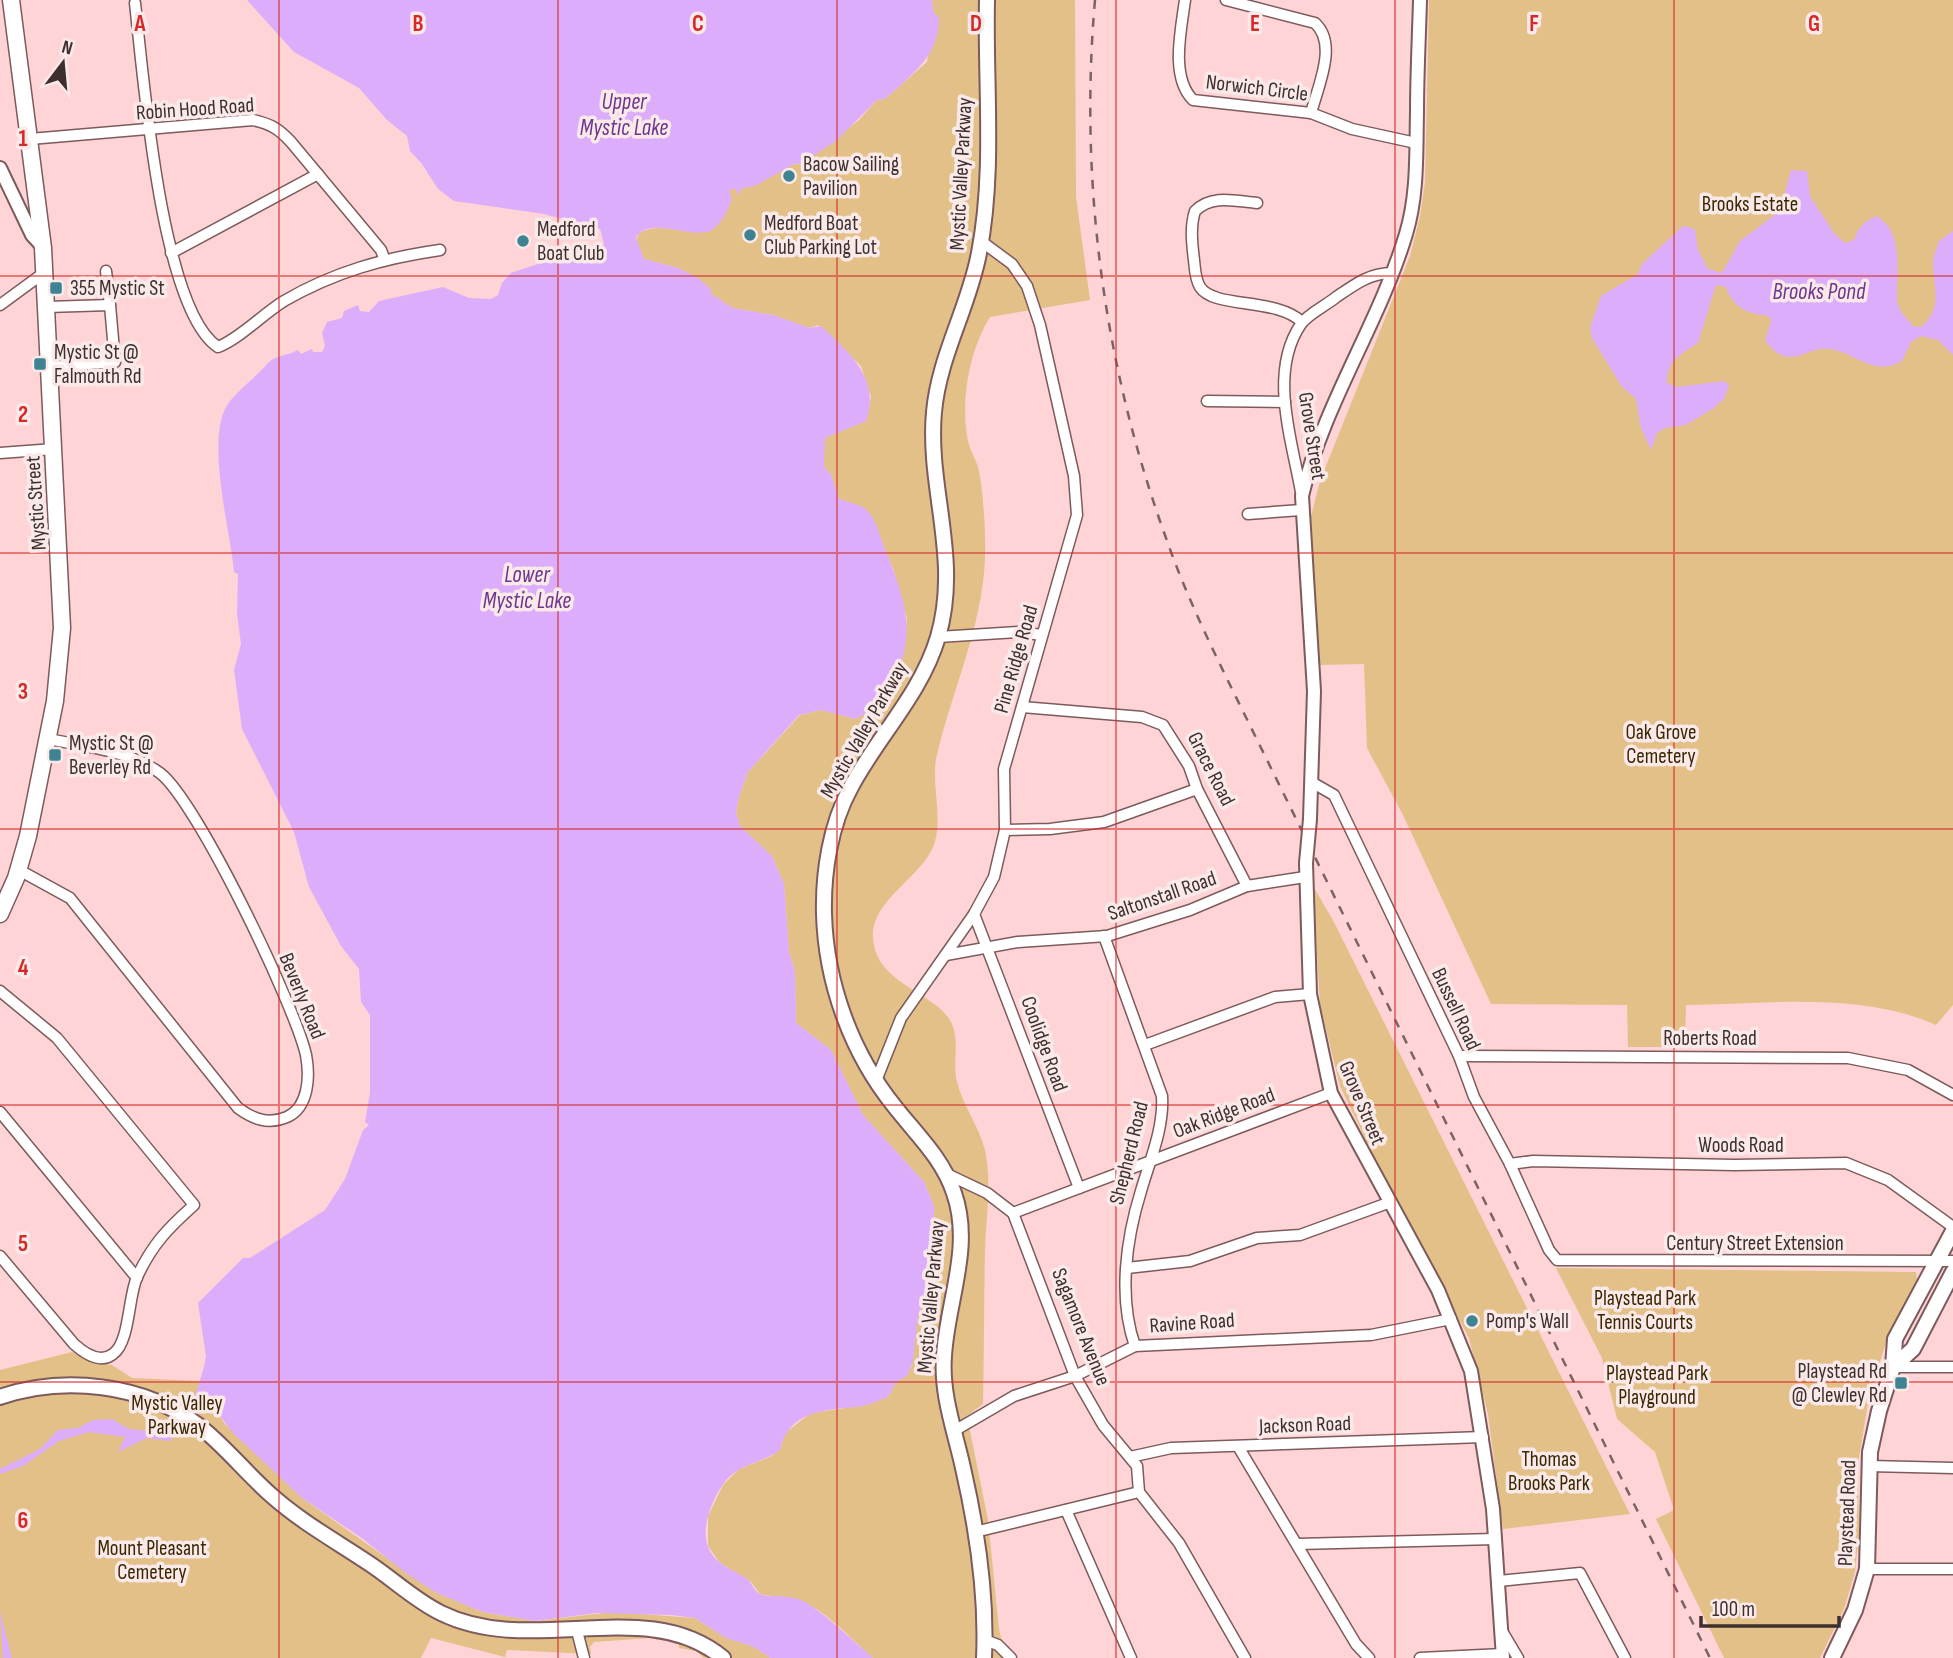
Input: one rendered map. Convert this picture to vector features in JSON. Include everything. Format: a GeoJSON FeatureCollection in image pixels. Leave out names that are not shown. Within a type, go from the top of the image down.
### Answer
{"type":"FeatureCollection","features":[{"type":"Feature","properties":{"kind":"highway","name":"Mystic Street"},"geometry":{"type":"LineString","coordinates":[[0,914],[19,870],[49,739],[60,666],[62,628],[45,272],[11,0]]}},
{"type":"Feature","properties":{"kind":"main road","name":"Mystic Valley Parkway"},"geometry":{"type":"LineString","coordinates":[[984,1658],[985,1640],[975,1532],[943,1369],[958,1274],[961,1229],[957,1201],[947,1174],[876,1081],[845,1021],[832,974],[824,918],[829,854],[848,793],[911,696],[937,637],[947,563],[934,415],[940,374],[968,298],[981,241],[985,177],[987,0]]}},
{"type":"Feature","properties":{"kind":"main road","name":"Playstead Road"},"geometry":{"type":"LineString","coordinates":[[1832,1658],[1855,1610],[1867,1569],[1869,1466],[1879,1410],[1893,1367],[1895,1339],[1953,1229]]}},
{"type":"Feature","properties":{"kind":"main road","name":"Playstead Road"},"geometry":{"type":"LineString","coordinates":[[1893,1367],[1913,1349],[1953,1272]]}},
{"type":"Feature","properties":{"kind":"main road"},"geometry":{"type":"LineString","coordinates":[[0,1397],[41,1387],[87,1386],[134,1394],[176,1412],[195,1424],[287,1509],[427,1606],[459,1622],[491,1630],[529,1633],[664,1629],[695,1639],[723,1658]]}},
{"type":"Feature","properties":{"kind":"street","name":"Norwich Circle"},"geometry":{"type":"LineString","coordinates":[[1185,0],[1180,65],[1183,90],[1193,100],[1311,113],[1377,136],[1416,143]]}},
{"type":"Feature","properties":{"kind":"street"},"geometry":{"type":"LineString","coordinates":[[1226,0],[1315,23],[1325,32],[1327,47],[1311,113]]}},
{"type":"Feature","properties":{"kind":"street","name":"Grove Street"},"geometry":{"type":"LineString","coordinates":[[1302,496],[1327,425],[1392,273],[1410,216],[1416,143],[1420,0]]}},
{"type":"Feature","properties":{"kind":"street"},"geometry":{"type":"LineString","coordinates":[[135,3],[150,131],[172,253],[200,329],[218,346],[228,343],[257,318],[285,300],[384,258],[440,250]]}},
{"type":"Feature","properties":{"kind":"street","name":"Robin Hood Road"},"geometry":{"type":"LineString","coordinates":[[30,139],[150,131],[253,120],[267,123],[277,128],[318,174],[381,250],[384,258]]}},
{"type":"Feature","properties":{"kind":"street"},"geometry":{"type":"LineString","coordinates":[[0,168],[32,235],[43,248]]}},
{"type":"Feature","properties":{"kind":"street"},"geometry":{"type":"LineString","coordinates":[[172,253],[318,174]]}},
{"type":"Feature","properties":{"kind":"street"},"geometry":{"type":"LineString","coordinates":[[1257,203],[1207,201],[1195,211],[1192,241],[1196,278],[1200,288],[1213,296],[1280,308],[1302,322],[1373,273],[1392,273]]}},
{"type":"Feature","properties":{"kind":"street","name":"Pine Ridge Road"},"geometry":{"type":"LineString","coordinates":[[876,1081],[901,1018],[974,914],[994,877],[1005,830],[1004,769],[1077,515],[1074,476],[1040,325],[1027,286],[1012,264],[981,241]]}},
{"type":"Feature","properties":{"kind":"street"},"geometry":{"type":"LineString","coordinates":[[50,367],[115,362],[106,271]]}},
{"type":"Feature","properties":{"kind":"street"},"geometry":{"type":"LineString","coordinates":[[0,305],[45,272]]}},
{"type":"Feature","properties":{"kind":"street"},"geometry":{"type":"LineString","coordinates":[[47,307],[110,304]]}},
{"type":"Feature","properties":{"kind":"street","name":"Grove Street"},"geometry":{"type":"LineString","coordinates":[[1302,322],[1289,350],[1284,374],[1285,402],[1302,496],[1314,691],[1313,783],[1305,877],[1310,994],[1331,1093],[1451,1319],[1471,1371],[1483,1437],[1499,1581],[1503,1656]]}},
{"type":"Feature","properties":{"kind":"street"},"geometry":{"type":"LineString","coordinates":[[1207,401],[1285,402]]}},
{"type":"Feature","properties":{"kind":"street"},"geometry":{"type":"LineString","coordinates":[[0,453],[54,449]]}},
{"type":"Feature","properties":{"kind":"street"},"geometry":{"type":"LineString","coordinates":[[1248,514],[1301,510]]}},
{"type":"Feature","properties":{"kind":"street"},"geometry":{"type":"LineString","coordinates":[[937,637],[1018,632],[1042,635]]}},
{"type":"Feature","properties":{"kind":"street","name":"Grace Road"},"geometry":{"type":"LineString","coordinates":[[1022,707],[1142,718],[1163,725],[1174,738],[1247,886]]}},
{"type":"Feature","properties":{"kind":"street","name":"Beverly Road"},"geometry":{"type":"LineString","coordinates":[[19,870],[70,898],[238,1108],[263,1121],[290,1115],[300,1105],[307,1091],[307,1074],[306,1057],[296,1025],[220,864],[180,794],[162,775],[141,762],[116,753],[49,739]]}},
{"type":"Feature","properties":{"kind":"street","name":"Bussell Road"},"geometry":{"type":"LineString","coordinates":[[1313,783],[1335,795],[1459,1056],[1474,1097],[1510,1164],[1549,1250],[1557,1260]]}},
{"type":"Feature","properties":{"kind":"street"},"geometry":{"type":"LineString","coordinates":[[1005,830],[1050,829],[1104,822],[1197,789]]}},
{"type":"Feature","properties":{"kind":"street","name":"Saltonstall Road"},"geometry":{"type":"LineString","coordinates":[[946,955],[1018,942],[1104,936],[1190,910],[1247,886],[1305,877]]}},
{"type":"Feature","properties":{"kind":"street","name":"Coolidge Road"},"geometry":{"type":"LineString","coordinates":[[974,914],[990,948],[1079,1188]]}},
{"type":"Feature","properties":{"kind":"street","name":"Shepherd Road"},"geometry":{"type":"LineString","coordinates":[[1104,936],[1163,1096],[1161,1122],[1129,1233],[1126,1310],[1135,1346]]}},
{"type":"Feature","properties":{"kind":"street"},"geometry":{"type":"LineString","coordinates":[[0,991],[57,1038],[194,1205],[157,1239],[137,1278],[120,1346],[111,1356],[93,1357],[74,1344],[0,1256]]}},
{"type":"Feature","properties":{"kind":"street"},"geometry":{"type":"LineString","coordinates":[[1145,1045],[1275,997],[1310,994]]}},
{"type":"Feature","properties":{"kind":"street","name":"Roberts Road"},"geometry":{"type":"LineString","coordinates":[[1459,1056],[1848,1058],[1908,1070],[1953,1095]]}},
{"type":"Feature","properties":{"kind":"street","name":"Oak Ridge Road"},"geometry":{"type":"LineString","coordinates":[[1013,1213],[1331,1093]]}},
{"type":"Feature","properties":{"kind":"street"},"geometry":{"type":"LineString","coordinates":[[0,1112],[137,1278]]}},
{"type":"Feature","properties":{"kind":"street","name":"Woods Road"},"geometry":{"type":"LineString","coordinates":[[1510,1164],[1533,1161],[1734,1165],[1846,1163],[1888,1180],[1953,1229]]}},
{"type":"Feature","properties":{"kind":"street"},"geometry":{"type":"LineString","coordinates":[[947,1174],[988,1193],[1013,1213]]}},
{"type":"Feature","properties":{"kind":"street"},"geometry":{"type":"LineString","coordinates":[[1127,1268],[1162,1267],[1190,1261],[1257,1238],[1300,1235],[1388,1203]]}},
{"type":"Feature","properties":{"kind":"street","name":"Sagamore Avenue"},"geometry":{"type":"LineString","coordinates":[[1013,1213],[1075,1376],[1103,1425],[1137,1466],[1139,1492],[1179,1543],[1245,1658]]}},
{"type":"Feature","properties":{"kind":"street","name":"Century Street Extension"},"geometry":{"type":"LineString","coordinates":[[1557,1260],[1953,1261]]}},
{"type":"Feature","properties":{"kind":"street","name":"Ravine Road"},"geometry":{"type":"LineString","coordinates":[[954,1431],[1014,1396],[1075,1376],[1135,1346],[1371,1335],[1451,1319]]}},
{"type":"Feature","properties":{"kind":"street"},"geometry":{"type":"LineString","coordinates":[[1893,1367],[1953,1367]]}},
{"type":"Feature","properties":{"kind":"street","name":"Jackson Road"},"geometry":{"type":"LineString","coordinates":[[1130,1457],[1171,1448],[1483,1437]]}},
{"type":"Feature","properties":{"kind":"street"},"geometry":{"type":"LineString","coordinates":[[1239,1447],[1356,1644],[1369,1658]]}},
{"type":"Feature","properties":{"kind":"street"},"geometry":{"type":"LineString","coordinates":[[1869,1466],[1953,1468]]}},
{"type":"Feature","properties":{"kind":"street"},"geometry":{"type":"LineString","coordinates":[[975,1532],[1139,1492]]}},
{"type":"Feature","properties":{"kind":"street"},"geometry":{"type":"LineString","coordinates":[[1066,1510],[1130,1658]]}},
{"type":"Feature","properties":{"kind":"street"},"geometry":{"type":"LineString","coordinates":[[1298,1544],[1494,1539]]}},
{"type":"Feature","properties":{"kind":"street"},"geometry":{"type":"LineString","coordinates":[[1867,1569],[1953,1569]]}},
{"type":"Feature","properties":{"kind":"street"},"geometry":{"type":"LineString","coordinates":[[1499,1581],[1580,1573],[1625,1658]]}},
{"type":"Feature","properties":{"kind":"street"},"geometry":{"type":"LineString","coordinates":[[1502,1631],[1518,1658]]}},
{"type":"Feature","properties":{"kind":"street"},"geometry":{"type":"LineString","coordinates":[[577,1632],[584,1658]]}},
{"type":"Feature","properties":{"kind":"street"},"geometry":{"type":"LineString","coordinates":[[985,1640],[998,1645],[1011,1658]]}},
{"type":"Feature","properties":{"kind":"street"},"geometry":{"type":"LineString","coordinates":[[1420,1658],[1503,1656]]}},
{"type":"Feature","properties":{"kind":"green space"},"geometry":{"type":"Polygon","coordinates":[[[932,0],[1075,0],[1076,197],[1090,300],[990,317],[977,345],[968,377],[965,410],[968,441],[979,471],[984,508],[985,561],[981,597],[936,759],[938,820],[935,842],[923,863],[886,903],[874,926],[873,938],[877,954],[885,967],[945,1013],[952,1024],[957,1082],[985,1150],[988,1187],[983,1404],[967,1416],[988,1520],[999,1629],[1006,1658],[873,1658],[808,1604],[788,1597],[760,1594],[751,1582],[720,1563],[708,1546],[708,1516],[723,1485],[739,1469],[772,1456],[781,1447],[785,1433],[811,1413],[866,1405],[888,1397],[896,1382],[911,1368],[918,1316],[935,1260],[934,1206],[924,1182],[863,1115],[831,1050],[796,1023],[795,971],[789,952],[784,884],[772,856],[740,826],[736,813],[748,772],[800,715],[821,710],[856,719],[882,701],[901,665],[907,619],[894,571],[871,516],[864,508],[839,499],[831,475],[824,466],[824,438],[866,421],[871,397],[861,366],[818,325],[810,328],[773,315],[733,308],[711,294],[711,289],[697,278],[678,268],[644,259],[636,241],[639,233],[653,229],[701,232],[712,227],[722,217],[732,199],[728,191],[735,188],[739,195],[742,188],[758,183],[794,164],[802,163],[858,121],[877,100],[885,99],[927,62],[934,13],[932,0]]]}},
{"type":"Feature","properties":{"kind":"green space","name":"Oak Grove Cemetery"},"geometry":{"type":"Polygon","coordinates":[[[1429,0],[1953,0],[1953,1005],[1936,1025],[1907,1014],[1845,1003],[1686,1005],[1685,1047],[1628,1047],[1627,1005],[1491,1004],[1403,815],[1367,748],[1364,664],[1319,665],[1310,520],[1320,481],[1410,256],[1420,216],[1425,182],[1429,0]]]}},
{"type":"Feature","properties":{"kind":"green space","name":"Thomas Brooks Park"},"geometry":{"type":"Polygon","coordinates":[[[1313,886],[1334,922],[1630,1514],[1503,1529],[1488,1414],[1469,1338],[1392,1195],[1340,1086],[1320,1005],[1313,886]]]}},
{"type":"Feature","properties":{"kind":"green space"},"geometry":{"type":"Polygon","coordinates":[[[1556,1268],[1916,1272],[1917,1279],[1888,1336],[1869,1397],[1858,1464],[1859,1533],[1855,1572],[1844,1609],[1820,1658],[1724,1658],[1656,1519],[1674,1510],[1655,1452],[1617,1419],[1602,1358],[1556,1268]]]}},
{"type":"Feature","properties":{"kind":"green space","name":"Mount Pleasant Cemetery"},"geometry":{"type":"Polygon","coordinates":[[[72,1352],[94,1362],[112,1365],[132,1378],[199,1381],[224,1423],[302,1498],[435,1592],[483,1612],[535,1621],[613,1612],[695,1618],[726,1638],[752,1646],[771,1658],[704,1658],[696,1651],[679,1648],[679,1643],[649,1638],[594,1642],[590,1647],[591,1654],[507,1650],[505,1657],[431,1638],[421,1658],[0,1658],[0,1370],[72,1352]]]}},
{"type":"Feature","properties":{"kind":"water","name":"Lower Mystic Lake"},"geometry":{"type":"Polygon","coordinates":[[[247,0],[932,0],[934,13],[939,17],[935,43],[922,64],[885,99],[877,100],[836,141],[802,163],[794,164],[755,186],[742,188],[739,195],[735,188],[729,191],[732,199],[728,208],[721,221],[710,231],[702,233],[650,228],[642,231],[636,238],[644,259],[678,268],[698,278],[711,289],[711,294],[733,308],[773,315],[810,328],[821,326],[860,368],[869,392],[870,406],[866,421],[825,438],[824,466],[831,475],[839,499],[864,508],[877,526],[898,582],[905,610],[905,649],[901,663],[896,677],[879,702],[856,719],[821,710],[799,715],[748,772],[736,813],[740,826],[772,856],[784,884],[789,952],[795,971],[796,1023],[831,1050],[863,1115],[924,1182],[934,1206],[935,1260],[918,1316],[913,1361],[907,1376],[896,1382],[888,1397],[864,1406],[831,1409],[799,1420],[784,1437],[780,1450],[740,1469],[728,1478],[712,1504],[706,1535],[711,1553],[723,1565],[746,1578],[760,1594],[794,1598],[807,1603],[873,1658],[771,1658],[752,1646],[726,1638],[695,1618],[671,1615],[597,1613],[535,1621],[483,1612],[435,1592],[302,1498],[233,1433],[213,1407],[195,1416],[169,1441],[147,1438],[118,1452],[125,1437],[89,1432],[59,1441],[23,1466],[0,1474],[0,1469],[40,1449],[58,1430],[78,1428],[93,1420],[112,1419],[129,1429],[148,1431],[169,1426],[176,1421],[196,1393],[204,1367],[206,1356],[198,1303],[243,1258],[250,1258],[325,1210],[345,1179],[363,1130],[369,1125],[365,1122],[370,1093],[370,1015],[361,1002],[359,969],[341,946],[309,887],[294,832],[242,729],[234,670],[241,644],[237,614],[238,574],[234,572],[221,484],[219,436],[222,416],[230,401],[271,361],[298,350],[301,354],[312,349],[313,352],[322,352],[325,346],[322,333],[327,322],[342,318],[344,311],[358,305],[360,311],[369,312],[379,301],[443,287],[469,298],[491,299],[498,295],[502,283],[511,273],[538,264],[595,254],[604,244],[600,229],[544,214],[454,201],[438,189],[410,151],[407,136],[387,120],[359,88],[294,52],[247,0]]]}},
{"type":"Feature","properties":{"kind":"water","name":"Brooks Pond"},"geometry":{"type":"Polygon","coordinates":[[[1791,170],[1807,171],[1810,196],[1834,233],[1845,243],[1854,240],[1862,225],[1876,216],[1885,223],[1895,242],[1897,254],[1897,302],[1901,312],[1913,326],[1921,327],[1933,312],[1936,297],[1934,258],[1939,241],[1953,231],[1953,355],[1938,340],[1921,336],[1911,342],[1902,361],[1882,367],[1829,349],[1790,357],[1782,355],[1765,340],[1771,321],[1769,316],[1742,309],[1726,287],[1716,285],[1698,343],[1672,363],[1667,383],[1677,387],[1724,381],[1729,385],[1724,399],[1686,425],[1665,428],[1657,433],[1651,450],[1641,428],[1636,399],[1622,387],[1592,338],[1590,328],[1601,296],[1638,274],[1642,264],[1683,226],[1695,229],[1698,250],[1708,269],[1722,273],[1740,241],[1780,211],[1791,170]]]}},
{"type":"Feature","properties":{"kind":"water"},"geometry":{"type":"Polygon","coordinates":[[[0,1612],[12,1658],[3,1658],[0,1612]]]}},
{"type":"Feature","properties":{"kind":"railway"},"geometry":{"type":"LineString","coordinates":[[1095,0],[1091,137],[1101,273],[1126,407],[1144,473],[1173,557],[1232,689],[1710,1658]]}},
{"type":"Feature","properties":{"kind":"place","name":"Bacow Sailing Pavilion"},"geometry":{"type":"Point","coordinates":[789,176]}},
{"type":"Feature","properties":{"kind":"place","name":"Medford Boat Club Parking Lot"},"geometry":{"type":"Point","coordinates":[750,235]}},
{"type":"Feature","properties":{"kind":"place","name":"Medford Boat Club"},"geometry":{"type":"Point","coordinates":[523,241]}},
{"type":"Feature","properties":{"kind":"place","name":"355 Mystic St"},"geometry":{"type":"Point","coordinates":[56,288]}},
{"type":"Feature","properties":{"kind":"place","name":"Mystic St @ Falmouth Rd"},"geometry":{"type":"Point","coordinates":[40,364]}},
{"type":"Feature","properties":{"kind":"place","name":"Mystic St @ Beverley Rd"},"geometry":{"type":"Point","coordinates":[55,755]}},
{"type":"Feature","properties":{"kind":"place","name":"Pomp's Wall"},"geometry":{"type":"Point","coordinates":[1472,1321]}},
{"type":"Feature","properties":{"kind":"place","name":"Playstead Rd @ Clewley Rd"},"geometry":{"type":"Point","coordinates":[1901,1383]}},
{"type":"Feature","properties":{"kind":"water label","name":"Upper Mystic Lake"},"geometry":{"type":"Point","coordinates":[624,115]}},
{"type":"Feature","properties":{"kind":"park label","name":"Brooks Estate"},"geometry":{"type":"Point","coordinates":[1750,204]}},
{"type":"Feature","properties":{"kind":"park label","name":"Playstead Park Tennis Courts"},"geometry":{"type":"Point","coordinates":[1645,1310]}},
{"type":"Feature","properties":{"kind":"park label","name":"Playstead Park Playground"},"geometry":{"type":"Point","coordinates":[1657,1385]}}]}
